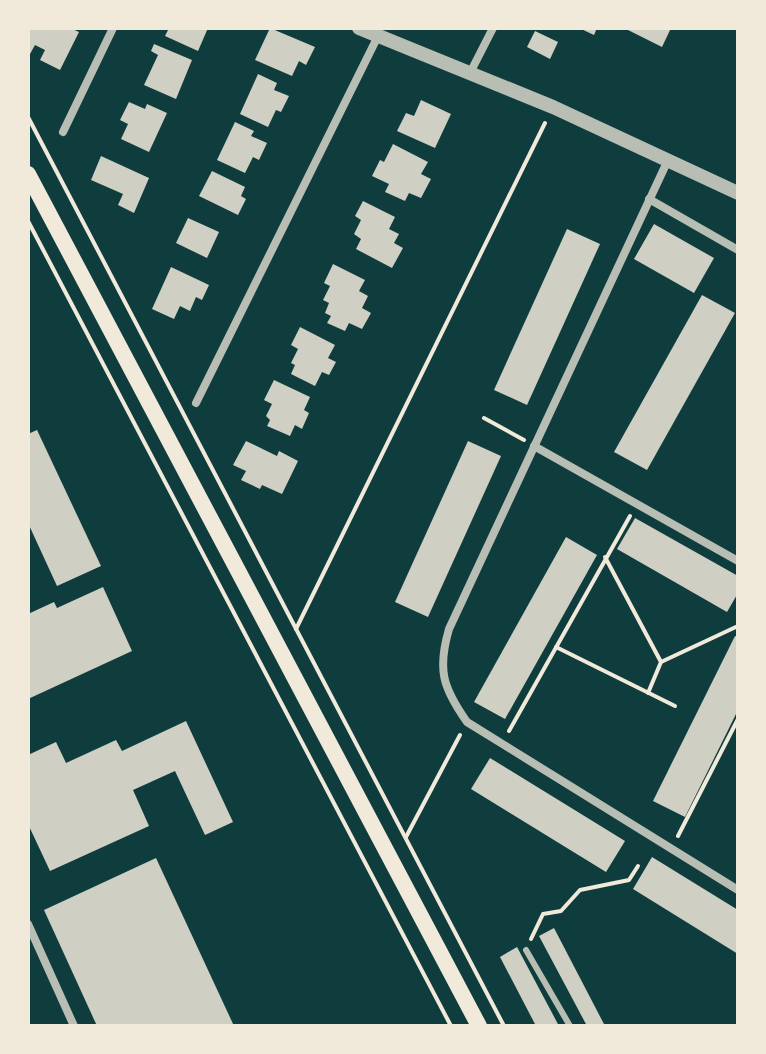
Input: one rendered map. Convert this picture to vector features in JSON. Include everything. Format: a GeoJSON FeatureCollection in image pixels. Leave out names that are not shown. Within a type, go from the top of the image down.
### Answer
{"type":"FeatureCollection","features":[{"type":"Feature","properties":{"kind":"main road"},"geometry":{"type":"LineString","coordinates":[[28,174],[479,1026]]}},
{"type":"Feature","properties":{"kind":"street"},"geometry":{"type":"LineString","coordinates":[[63,132],[113,28]]}},
{"type":"Feature","properties":{"kind":"street"},"geometry":{"type":"LineString","coordinates":[[359,28],[553,107],[738,193]]}},
{"type":"Feature","properties":{"kind":"street"},"geometry":{"type":"LineString","coordinates":[[470,73],[493,28]]}},
{"type":"Feature","properties":{"kind":"street"},"geometry":{"type":"LineString","coordinates":[[196,403],[378,36]]}},
{"type":"Feature","properties":{"kind":"street"},"geometry":{"type":"LineString","coordinates":[[669,160],[449,629],[441,654],[445,685],[467,722],[738,890]]}},
{"type":"Feature","properties":{"kind":"street"},"geometry":{"type":"LineString","coordinates":[[649,199],[738,250]]}},
{"type":"Feature","properties":{"kind":"street"},"geometry":{"type":"LineString","coordinates":[[534,446],[738,561]]}},
{"type":"Feature","properties":{"kind":"street"},"geometry":{"type":"LineString","coordinates":[[28,924],[74,1026]]}},
{"type":"Feature","properties":{"kind":"lane"},"geometry":{"type":"LineString","coordinates":[[526,950],[570,1026]]}},
{"type":"Feature","properties":{"kind":"path"},"geometry":{"type":"LineString","coordinates":[[296,629],[553,107]]}},
{"type":"Feature","properties":{"kind":"path"},"geometry":{"type":"LineString","coordinates":[[28,117],[504,1026]]}},
{"type":"Feature","properties":{"kind":"path"},"geometry":{"type":"LineString","coordinates":[[28,221],[451,1026]]}},
{"type":"Feature","properties":{"kind":"path"},"geometry":{"type":"LineString","coordinates":[[484,418],[534,446]]}},
{"type":"Feature","properties":{"kind":"path"},"geometry":{"type":"LineString","coordinates":[[502,744],[637,504]]}},
{"type":"Feature","properties":{"kind":"path"},"geometry":{"type":"LineString","coordinates":[[605,557],[661,662]]}},
{"type":"Feature","properties":{"kind":"path"},"geometry":{"type":"LineString","coordinates":[[648,693],[661,662],[738,626]]}},
{"type":"Feature","properties":{"kind":"path"},"geometry":{"type":"LineString","coordinates":[[556,647],[675,706]]}},
{"type":"Feature","properties":{"kind":"path"},"geometry":{"type":"LineString","coordinates":[[671,849],[738,719]]}},
{"type":"Feature","properties":{"kind":"path"},"geometry":{"type":"LineString","coordinates":[[406,838],[467,722]]}},
{"type":"Feature","properties":{"kind":"path"},"geometry":{"type":"LineString","coordinates":[[526,950],[543,914],[561,911],[580,890],[629,880],[638,866]]}},
{"type":"Feature","properties":{"kind":"building"},"geometry":{"type":"Polygon","coordinates":[[[28,28],[70,28],[79,32],[60,70],[40,60],[45,50],[35,45],[30,54],[28,52],[28,28]]]}},
{"type":"Feature","properties":{"kind":"building"},"geometry":{"type":"Polygon","coordinates":[[[169,28],[208,28],[198,51],[165,36],[169,28]]]}},
{"type":"Feature","properties":{"kind":"building"},"geometry":{"type":"Polygon","coordinates":[[[270,28],[315,47],[306,65],[299,61],[292,76],[255,60],[270,28]]]}},
{"type":"Feature","properties":{"kind":"building"},"geometry":{"type":"Polygon","coordinates":[[[579,28],[597,28],[594,35],[579,28]]]}},
{"type":"Feature","properties":{"kind":"building"},"geometry":{"type":"Polygon","coordinates":[[[624,28],[671,28],[662,47],[624,28]]]}},
{"type":"Feature","properties":{"kind":"building"},"geometry":{"type":"Polygon","coordinates":[[[535,31],[558,42],[550,59],[527,47],[535,31]]]}},
{"type":"Feature","properties":{"kind":"building"},"geometry":{"type":"Polygon","coordinates":[[[154,44],[192,60],[176,99],[144,85],[158,55],[151,51],[154,44]]]}},
{"type":"Feature","properties":{"kind":"building"},"geometry":{"type":"Polygon","coordinates":[[[258,74],[277,83],[274,90],[289,96],[281,112],[276,110],[268,127],[240,114],[258,74]]]}},
{"type":"Feature","properties":{"kind":"building"},"geometry":{"type":"Polygon","coordinates":[[[421,100],[451,114],[435,148],[397,131],[406,113],[414,116],[421,100]]]}},
{"type":"Feature","properties":{"kind":"building"},"geometry":{"type":"Polygon","coordinates":[[[129,102],[145,109],[147,104],[167,113],[149,152],[121,139],[128,124],[120,120],[129,102]]]}},
{"type":"Feature","properties":{"kind":"building"},"geometry":{"type":"Polygon","coordinates":[[[235,122],[254,131],[251,136],[267,143],[259,160],[253,157],[245,173],[217,160],[235,122]]]}},
{"type":"Feature","properties":{"kind":"building"},"geometry":{"type":"Polygon","coordinates":[[[393,144],[428,162],[421,174],[431,179],[421,198],[409,193],[405,201],[385,192],[389,184],[372,176],[393,144]]]}},
{"type":"Feature","properties":{"kind":"building"},"geometry":{"type":"Polygon","coordinates":[[[101,156],[149,178],[134,213],[118,205],[123,194],[91,180],[101,156]]]}},
{"type":"Feature","properties":{"kind":"building"},"geometry":{"type":"Polygon","coordinates":[[[212,171],[245,187],[241,196],[246,199],[238,215],[199,196],[212,171]]]}},
{"type":"Feature","properties":{"kind":"building"},"geometry":{"type":"Polygon","coordinates":[[[363,201],[395,217],[389,229],[399,234],[394,243],[403,248],[392,268],[356,249],[361,239],[354,234],[361,220],[355,216],[363,201]]]}},
{"type":"Feature","properties":{"kind":"building"},"geometry":{"type":"Polygon","coordinates":[[[188,218],[219,232],[207,258],[176,243],[188,218]]]}},
{"type":"Feature","properties":{"kind":"building"},"geometry":{"type":"Polygon","coordinates":[[[654,224],[714,258],[694,293],[634,259],[654,224]]]}},
{"type":"Feature","properties":{"kind":"building"},"geometry":{"type":"Polygon","coordinates":[[[567,229],[600,244],[527,405],[494,390],[567,229]]]}},
{"type":"Feature","properties":{"kind":"building"},"geometry":{"type":"Polygon","coordinates":[[[333,264],[365,280],[359,291],[368,296],[362,308],[371,313],[362,329],[349,323],[345,331],[327,323],[331,316],[325,313],[329,303],[323,300],[330,286],[324,283],[333,264]]]}},
{"type":"Feature","properties":{"kind":"building"},"geometry":{"type":"Polygon","coordinates":[[[171,267],[209,285],[202,300],[196,297],[190,311],[180,306],[174,319],[152,309],[171,267]]]}},
{"type":"Feature","properties":{"kind":"building"},"geometry":{"type":"Polygon","coordinates":[[[702,295],[735,313],[647,470],[614,452],[702,295]]]}},
{"type":"Feature","properties":{"kind":"building"},"geometry":{"type":"Polygon","coordinates":[[[300,327],[335,345],[328,358],[336,362],[329,375],[322,372],[315,386],[291,374],[295,365],[291,363],[298,349],[291,345],[300,327]]]}},
{"type":"Feature","properties":{"kind":"building"},"geometry":{"type":"Polygon","coordinates":[[[274,380],[310,397],[304,410],[309,413],[302,429],[295,425],[290,436],[267,426],[270,420],[266,416],[272,404],[264,400],[274,380]]]}},
{"type":"Feature","properties":{"kind":"building"},"geometry":{"type":"Polygon","coordinates":[[[37,430],[101,566],[57,586],[28,523],[28,434],[37,430]]]}},
{"type":"Feature","properties":{"kind":"building"},"geometry":{"type":"Polygon","coordinates":[[[246,441],[277,456],[279,451],[298,461],[282,494],[241,480],[246,471],[233,465],[246,441]]]}},
{"type":"Feature","properties":{"kind":"building"},"geometry":{"type":"Polygon","coordinates":[[[468,441],[501,456],[428,617],[395,602],[468,441]]]}},
{"type":"Feature","properties":{"kind":"building"},"geometry":{"type":"Polygon","coordinates":[[[635,518],[738,576],[738,593],[727,612],[617,549],[635,518]]]}},
{"type":"Feature","properties":{"kind":"building"},"geometry":{"type":"Polygon","coordinates":[[[566,537],[597,555],[505,719],[474,702],[566,537]]]}},
{"type":"Feature","properties":{"kind":"building"},"geometry":{"type":"Polygon","coordinates":[[[103,587],[132,651],[28,699],[28,614],[54,602],[57,608],[103,587]]]}},
{"type":"Feature","properties":{"kind":"building"},"geometry":{"type":"Polygon","coordinates":[[[735,636],[738,637],[738,710],[685,817],[653,801],[735,636]]]}},
{"type":"Feature","properties":{"kind":"building"},"geometry":{"type":"Polygon","coordinates":[[[186,721],[233,822],[205,835],[175,771],[133,790],[149,826],[50,871],[28,824],[28,755],[56,742],[66,763],[116,740],[122,751],[186,721]]]}},
{"type":"Feature","properties":{"kind":"building"},"geometry":{"type":"Polygon","coordinates":[[[490,758],[625,841],[606,872],[471,789],[490,758]]]}},
{"type":"Feature","properties":{"kind":"building"},"geometry":{"type":"Polygon","coordinates":[[[652,857],[738,910],[738,954],[633,889],[652,857]]]}},
{"type":"Feature","properties":{"kind":"building"},"geometry":{"type":"Polygon","coordinates":[[[156,858],[234,1026],[97,1026],[44,910],[156,858]]]}},
{"type":"Feature","properties":{"kind":"building"},"geometry":{"type":"Polygon","coordinates":[[[554,928],[605,1026],[587,1026],[539,936],[554,928]]]}},
{"type":"Feature","properties":{"kind":"building"},"geometry":{"type":"Polygon","coordinates":[[[517,947],[559,1026],[536,1026],[500,957],[517,947]]]}}]}
